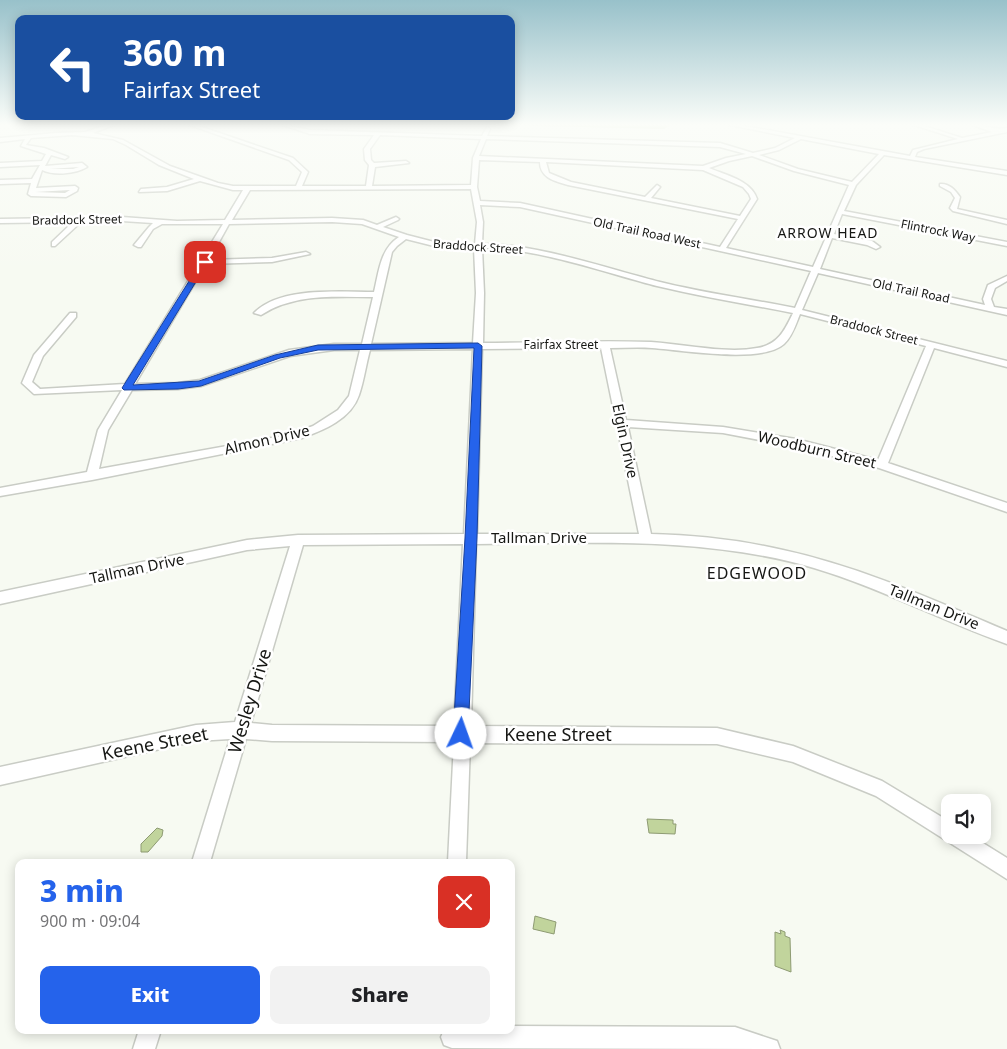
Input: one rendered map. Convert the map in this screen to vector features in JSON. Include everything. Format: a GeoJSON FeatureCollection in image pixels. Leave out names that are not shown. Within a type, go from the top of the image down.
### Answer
{"type":"FeatureCollection","features":[{"type":"Feature","properties":{"kind":"street"},"geometry":{"type":"LineString","coordinates":[[33,192],[35,180],[39,173]]}},
{"type":"Feature","properties":{"kind":"street"},"geometry":{"type":"LineString","coordinates":[[183,173],[220,186],[247,189],[474,187]]}},
{"type":"Feature","properties":{"kind":"street"},"geometry":{"type":"LineString","coordinates":[[298,188],[304,173]]}},
{"type":"Feature","properties":{"kind":"street"},"geometry":{"type":"LineString","coordinates":[[370,188],[371,173]]}},
{"type":"Feature","properties":{"kind":"street"},"geometry":{"type":"LineString","coordinates":[[457,859],[480,292],[478,246],[480,222],[474,187],[475,173]]}},
{"type":"Feature","properties":{"kind":"street"},"geometry":{"type":"LineString","coordinates":[[544,173],[570,184],[741,218]]}},
{"type":"Feature","properties":{"kind":"street"},"geometry":{"type":"LineString","coordinates":[[715,173],[745,186],[752,193],[754,199],[722,250]]}},
{"type":"Feature","properties":{"kind":"street"},"geometry":{"type":"LineString","coordinates":[[808,173],[853,184]]}},
{"type":"Feature","properties":{"kind":"street","name":"Fairfax Street"},"geometry":{"type":"LineString","coordinates":[[73,315],[39,355],[27,383],[38,392],[82,388],[178,386],[201,383],[302,350],[365,346],[650,345],[733,352],[759,351],[780,343],[790,329],[853,184],[864,173]]}},
{"type":"Feature","properties":{"kind":"street"},"geometry":{"type":"LineString","coordinates":[[0,182],[35,180]]}},
{"type":"Feature","properties":{"kind":"street"},"geometry":{"type":"LineString","coordinates":[[141,191],[175,187],[202,180]]}},
{"type":"Feature","properties":{"kind":"street"},"geometry":{"type":"LineString","coordinates":[[942,185],[957,195],[958,198],[953,208],[955,210],[1007,222]]}},
{"type":"Feature","properties":{"kind":"street"},"geometry":{"type":"LineString","coordinates":[[647,199],[657,187]]}},
{"type":"Feature","properties":{"kind":"street"},"geometry":{"type":"LineString","coordinates":[[75,188],[75,190],[66,195],[33,192],[75,188]]}},
{"type":"Feature","properties":{"kind":"street"},"geometry":{"type":"LineString","coordinates":[[92,476],[104,430],[127,388],[205,262],[247,189]]}},
{"type":"Feature","properties":{"kind":"street","name":"Old Trail Road West"},"geometry":{"type":"LineString","coordinates":[[478,203],[520,205],[814,270]]}},
{"type":"Feature","properties":{"kind":"street","name":"Flintrock Way"},"geometry":{"type":"LineString","coordinates":[[840,212],[1007,244]]}},
{"type":"Feature","properties":{"kind":"street"},"geometry":{"type":"LineString","coordinates":[[55,244],[80,219]]}},
{"type":"Feature","properties":{"kind":"street","name":"Braddock Street"},"geometry":{"type":"LineString","coordinates":[[0,222],[80,219],[160,222],[348,220],[379,226],[405,237],[442,246],[517,248],[663,285],[797,311],[1007,364]]}},
{"type":"Feature","properties":{"kind":"street"},"geometry":{"type":"LineString","coordinates":[[379,226],[396,219]]}},
{"type":"Feature","properties":{"kind":"street"},"geometry":{"type":"LineString","coordinates":[[138,245],[151,228],[160,222]]}},
{"type":"Feature","properties":{"kind":"street"},"geometry":{"type":"LineString","coordinates":[[830,235],[869,243],[876,247]]}},
{"type":"Feature","properties":{"kind":"street","name":"Almon Drive"},"geometry":{"type":"LineString","coordinates":[[0,492],[288,438],[321,427],[339,415],[351,402],[360,374],[388,252],[394,244],[405,237]]}},
{"type":"Feature","properties":{"kind":"street"},"geometry":{"type":"LineString","coordinates":[[205,262],[272,260],[306,254]]}},
{"type":"Feature","properties":{"kind":"street","name":"Old Trail Road"},"geometry":{"type":"LineString","coordinates":[[814,270],[1007,312]]}},
{"type":"Feature","properties":{"kind":"street"},"geometry":{"type":"LineString","coordinates":[[990,308],[987,299],[991,287],[1007,278]]}},
{"type":"Feature","properties":{"kind":"street"},"geometry":{"type":"LineString","coordinates":[[258,313],[272,304],[298,298],[378,295]]}},
{"type":"Feature","properties":{"kind":"street"},"geometry":{"type":"LineString","coordinates":[[882,465],[931,344]]}},
{"type":"Feature","properties":{"kind":"street","name":"Elgin Drive"},"geometry":{"type":"LineString","coordinates":[[605,345],[646,538]]}},
{"type":"Feature","properties":{"kind":"street","name":"Woodburn Street"},"geometry":{"type":"LineString","coordinates":[[621,423],[723,430],[796,443],[882,465],[1007,508]]}},
{"type":"Feature","properties":{"kind":"street","name":"Tallman Drive"},"geometry":{"type":"LineString","coordinates":[[0,598],[247,545],[298,540],[646,538],[712,542],[785,555],[840,571],[902,593],[1007,638]]}},
{"type":"Feature","properties":{"kind":"street","name":"Wesley Drive"},"geometry":{"type":"LineString","coordinates":[[202,859],[298,540]]}},
{"type":"Feature","properties":{"kind":"street","name":"Keene Street"},"geometry":{"type":"LineString","coordinates":[[0,776],[196,734],[241,730],[272,733],[717,736],[792,754],[882,790],[941,828]]}},
{"type":"Feature","properties":{"kind":"street","name":"Keene Street"},"geometry":{"type":"LineString","coordinates":[[967,844],[1007,869]]}},
{"type":"Feature","properties":{"kind":"street"},"geometry":{"type":"LineString","coordinates":[[144,1049],[149,1034]]}},
{"type":"Feature","properties":{"kind":"street"},"geometry":{"type":"LineString","coordinates":[[452,1039],[735,1038],[770,1049]]}},
{"type":"Feature","properties":{"kind":"shaded area"},"geometry":{"type":"Polygon","coordinates":[[[647,819],[673,820],[673,824],[676,824],[675,834],[649,833],[647,819]]]}},
{"type":"Feature","properties":{"kind":"shaded area"},"geometry":{"type":"Polygon","coordinates":[[[157,828],[163,830],[162,836],[148,852],[141,852],[141,844],[157,828]]]}},
{"type":"Feature","properties":{"kind":"shaded area"},"geometry":{"type":"Polygon","coordinates":[[[535,916],[556,922],[554,934],[533,929],[535,916]]]}},
{"type":"Feature","properties":{"kind":"shaded area"},"geometry":{"type":"Polygon","coordinates":[[[780,930],[785,932],[785,936],[790,938],[791,972],[775,966],[775,932],[781,934],[780,930]]]}},
{"type":"Feature","properties":{"kind":"district","name":"ARROW HEAD"},"geometry":{"type":"Point","coordinates":[828,233]}},
{"type":"Feature","properties":{"kind":"district","name":"EDGEWOOD"},"geometry":{"type":"Point","coordinates":[757,573]}},
{"type":"Feature","properties":{"kind":"route"},"geometry":{"type":"LineString","coordinates":[[205,262],[127,388],[201,383],[278,356],[318,348],[478,346],[461,734]]}}]}
